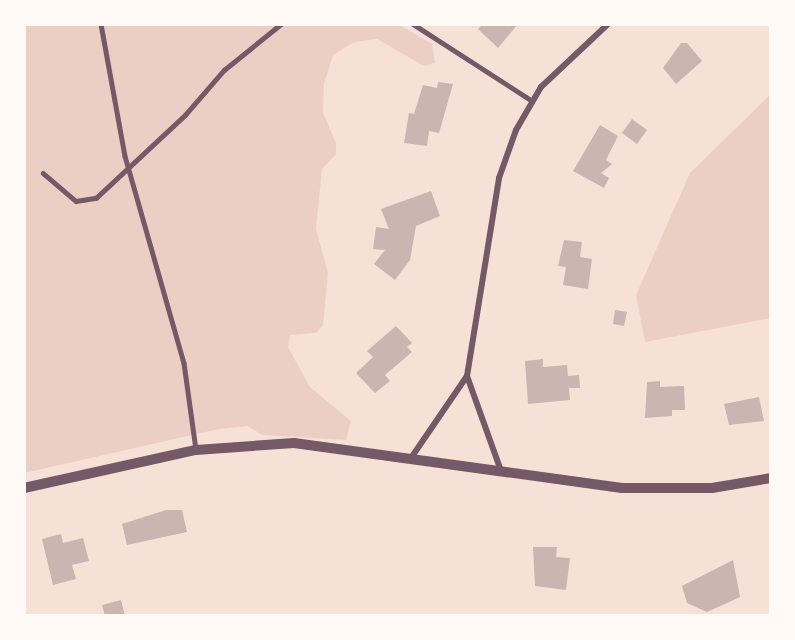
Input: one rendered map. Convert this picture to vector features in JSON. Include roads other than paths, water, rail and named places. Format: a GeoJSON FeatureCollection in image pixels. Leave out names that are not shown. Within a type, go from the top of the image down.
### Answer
{"type":"FeatureCollection","features":[{"type":"Feature","properties":{"kind":"street"},"geometry":{"type":"LineString","coordinates":[[411,458],[467,376],[499,177],[531,100],[608,24]]}},
{"type":"Feature","properties":{"kind":"street"},"geometry":{"type":"LineString","coordinates":[[467,376],[501,471]]}},
{"type":"Feature","properties":{"kind":"street"},"geometry":{"type":"LineString","coordinates":[[24,488],[196,450],[294,443],[662,490],[771,478]]}},
{"type":"Feature","properties":{"kind":"lane"},"geometry":{"type":"LineString","coordinates":[[101,24],[128,168],[182,350],[196,450]]}},
{"type":"Feature","properties":{"kind":"lane"},"geometry":{"type":"LineString","coordinates":[[43,173],[81,203],[96,198],[224,70],[281,24]]}},
{"type":"Feature","properties":{"kind":"lane"},"geometry":{"type":"LineString","coordinates":[[413,24],[531,100]]}}]}
